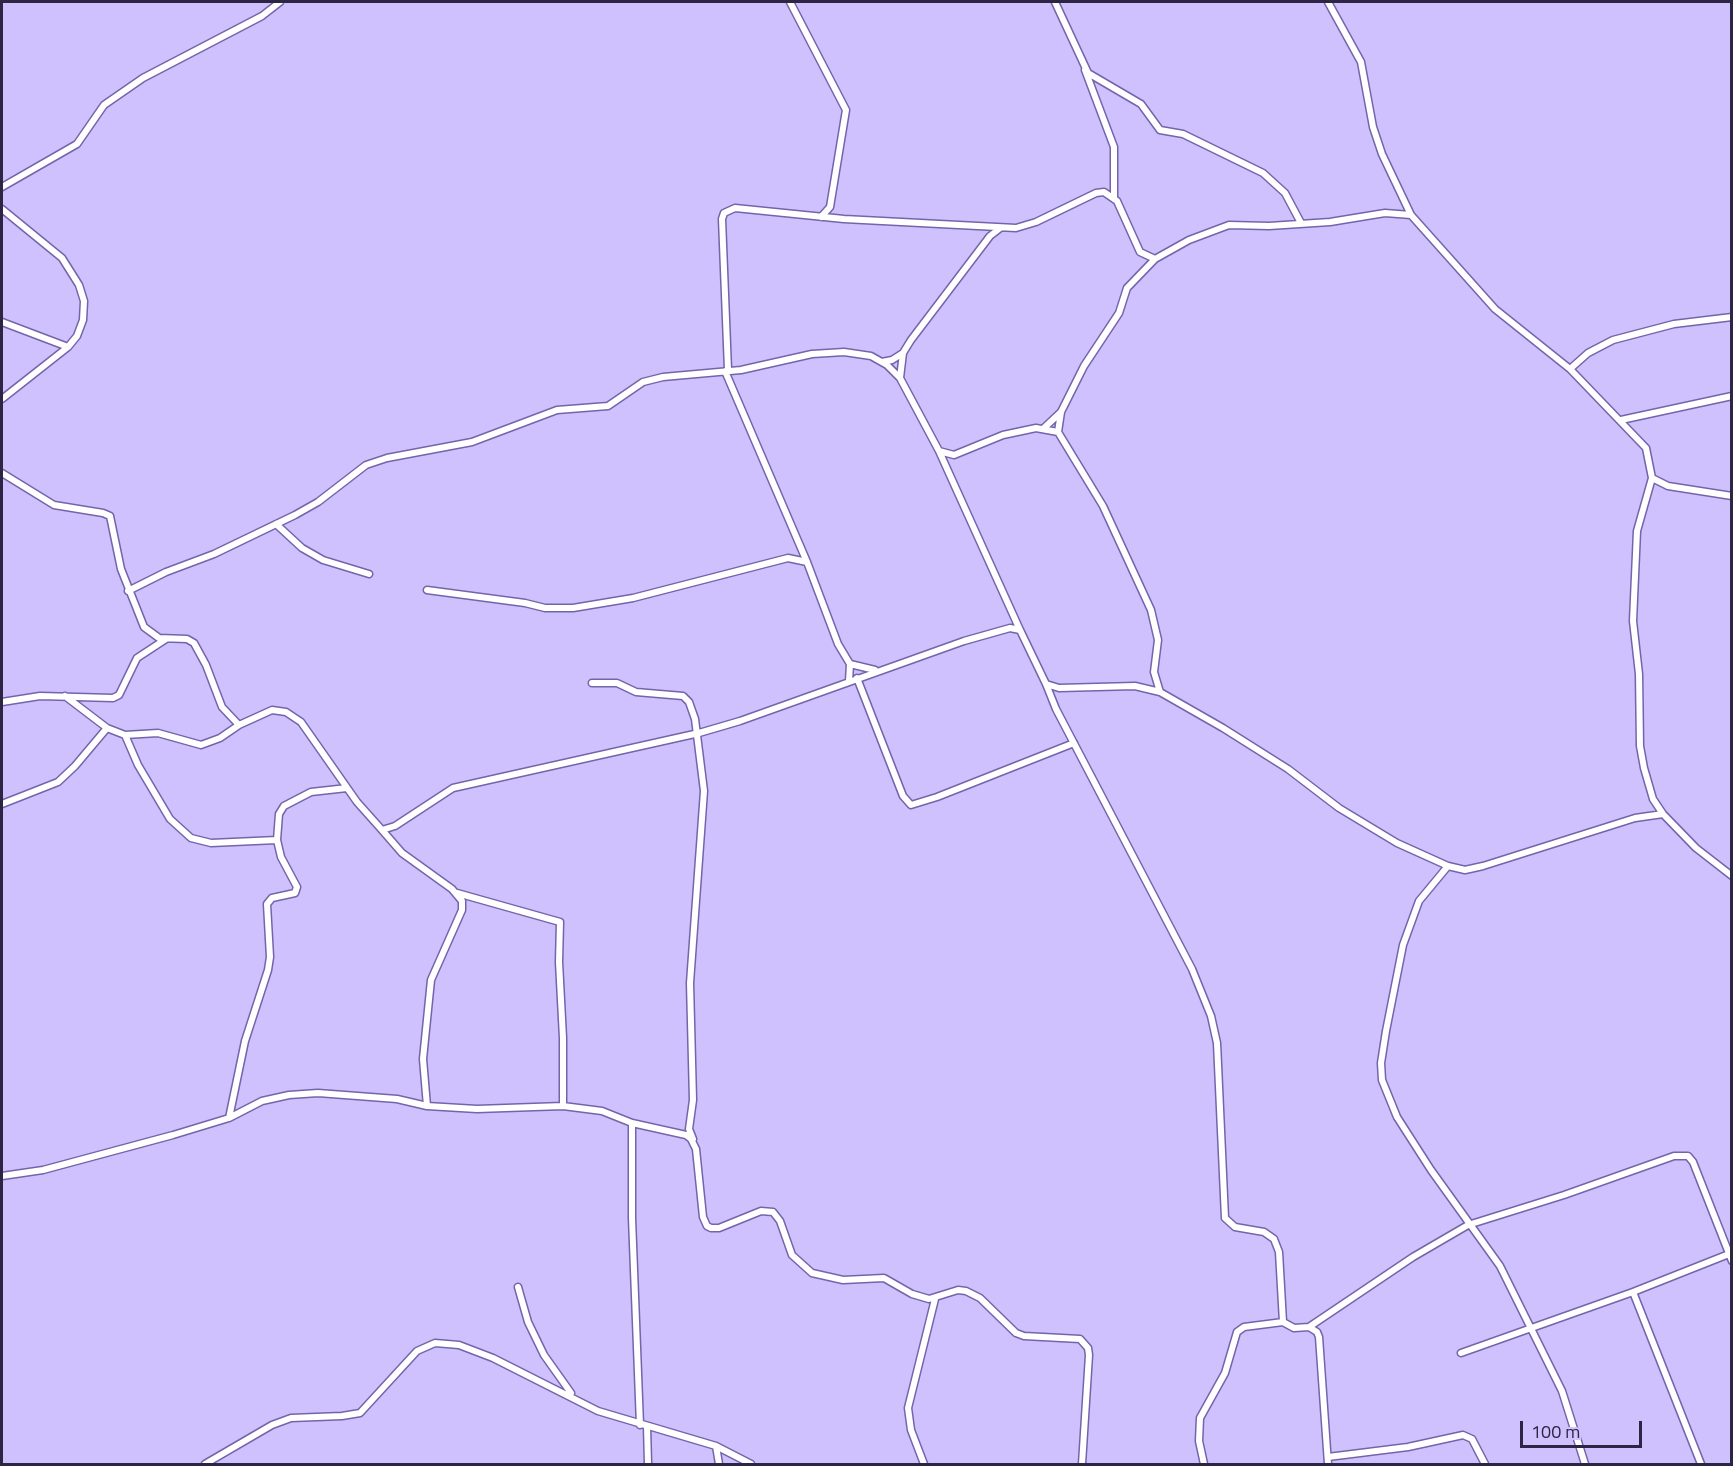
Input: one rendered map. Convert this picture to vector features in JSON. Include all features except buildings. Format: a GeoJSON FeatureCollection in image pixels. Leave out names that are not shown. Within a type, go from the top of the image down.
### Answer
{"type":"FeatureCollection","features":[{"type":"Feature","properties":{"kind":"street"},"geometry":{"type":"LineString","coordinates":[[2,187],[77,144],[104,105],[143,78],[262,15],[280,2]]}},
{"type":"Feature","properties":{"kind":"street"},"geometry":{"type":"LineString","coordinates":[[790,2],[846,110],[830,207],[821,218]]}},
{"type":"Feature","properties":{"kind":"street"},"geometry":{"type":"LineString","coordinates":[[1055,2],[1084,68],[1114,147],[1114,199],[1133,243],[1140,252],[1155,259]]}},
{"type":"Feature","properties":{"kind":"street"},"geometry":{"type":"LineString","coordinates":[[1328,2],[1361,62],[1375,133],[1411,215],[1441,252],[1495,309],[1570,369],[1646,448],[1652,478],[1637,531],[1633,621],[1639,674],[1640,746],[1653,799],[1663,814],[1696,848],[1731,876]]}},
{"type":"Feature","properties":{"kind":"street"},"geometry":{"type":"LineString","coordinates":[[1084,68],[1098,80],[1141,104],[1160,130],[1183,134],[1263,173],[1285,193],[1301,223]]}},
{"type":"Feature","properties":{"kind":"street"},"geometry":{"type":"LineString","coordinates":[[876,670],[858,668],[850,664],[838,644],[807,562],[727,371],[724,213],[735,208],[746,208],[821,218],[1016,228],[1036,222],[1096,193],[1104,192],[1114,199]]}},
{"type":"Feature","properties":{"kind":"street"},"geometry":{"type":"LineString","coordinates":[[2,209],[62,258],[78,285],[84,302],[77,336],[68,347],[2,399]]}},
{"type":"Feature","properties":{"kind":"street"},"geometry":{"type":"LineString","coordinates":[[1160,692],[1154,672],[1158,640],[1151,610],[1103,506],[1058,432],[1061,412],[1084,366],[1119,313],[1127,288],[1155,259],[1215,229],[1228,225],[1246,227],[1330,222],[1385,213],[1411,215]]}},
{"type":"Feature","properties":{"kind":"street"},"geometry":{"type":"LineString","coordinates":[[881,362],[892,360],[903,353],[990,236],[999,228]]}},
{"type":"Feature","properties":{"kind":"street"},"geometry":{"type":"LineString","coordinates":[[1570,369],[1588,353],[1613,340],[1674,324],[1731,317]]}},
{"type":"Feature","properties":{"kind":"street"},"geometry":{"type":"LineString","coordinates":[[2,322],[68,347]]}},
{"type":"Feature","properties":{"kind":"street"},"geometry":{"type":"LineString","coordinates":[[128,591],[276,524],[318,502],[366,465],[387,458],[472,442],[557,410],[608,406],[643,382],[663,377],[727,371],[812,354],[844,352],[871,356],[881,362],[900,378],[939,451],[1074,743],[1192,969],[1211,1016],[1218,1053],[1225,1218],[1234,1227],[1269,1235],[1278,1246],[1284,1322],[1287,1327],[1309,1327],[1317,1332],[1321,1345],[1328,1464]]}},
{"type":"Feature","properties":{"kind":"street"},"geometry":{"type":"LineString","coordinates":[[900,378],[903,353]]}},
{"type":"Feature","properties":{"kind":"street"},"geometry":{"type":"LineString","coordinates":[[1621,420],[1731,396]]}},
{"type":"Feature","properties":{"kind":"street"},"geometry":{"type":"LineString","coordinates":[[1044,428],[1061,412]]}},
{"type":"Feature","properties":{"kind":"street"},"geometry":{"type":"LineString","coordinates":[[939,451],[954,455],[1003,435],[1044,428],[1058,432]]}},
{"type":"Feature","properties":{"kind":"street"},"geometry":{"type":"LineString","coordinates":[[2,473],[54,505],[110,516],[128,591],[144,627],[159,638],[186,639],[194,644],[206,665],[222,707],[239,725]]}},
{"type":"Feature","properties":{"kind":"street"},"geometry":{"type":"LineString","coordinates":[[1652,478],[1668,486],[1731,496]]}},
{"type":"Feature","properties":{"kind":"street"},"geometry":{"type":"LineString","coordinates":[[276,524],[302,548],[323,560],[369,574]]}},
{"type":"Feature","properties":{"kind":"street"},"geometry":{"type":"LineString","coordinates":[[794,558],[800,545]]}},
{"type":"Feature","properties":{"kind":"street"},"geometry":{"type":"LineString","coordinates":[[427,590],[525,603],[545,608],[573,608],[633,598],[758,565],[794,558],[807,562]]}},
{"type":"Feature","properties":{"kind":"street"},"geometry":{"type":"LineString","coordinates":[[382,830],[395,826],[453,788],[699,733],[740,721],[876,670],[994,631],[1010,628],[1020,630]]}},
{"type":"Feature","properties":{"kind":"street"},"geometry":{"type":"LineString","coordinates":[[2,702],[40,696],[113,698],[118,695],[137,658],[167,638]]}},
{"type":"Feature","properties":{"kind":"street"},"geometry":{"type":"LineString","coordinates":[[849,681],[850,664]]}},
{"type":"Feature","properties":{"kind":"street"},"geometry":{"type":"LineString","coordinates":[[858,678],[903,796],[911,805],[927,801],[1074,743]]}},
{"type":"Feature","properties":{"kind":"street"},"geometry":{"type":"LineString","coordinates":[[592,683],[617,683],[636,692],[687,698],[699,733],[704,791],[690,983],[693,1100],[689,1130],[694,1143],[701,1205],[707,1226],[719,1228],[761,1211],[773,1212],[777,1216],[792,1255],[812,1273],[843,1280],[884,1278],[912,1294],[935,1299],[958,1290],[966,1291],[980,1298],[1016,1333],[1024,1336],[1071,1338],[1084,1343],[1089,1355],[1082,1464]]}},
{"type":"Feature","properties":{"kind":"street"},"geometry":{"type":"LineString","coordinates":[[1046,684],[1059,688],[1135,686],[1160,692],[1288,769],[1339,808],[1396,843],[1448,866],[1465,870],[1635,818],[1663,814]]}},
{"type":"Feature","properties":{"kind":"street"},"geometry":{"type":"LineString","coordinates":[[65,696],[107,728],[125,735],[159,733],[201,745],[220,738],[239,725],[272,710],[286,712],[301,722],[347,788],[402,853],[457,893],[561,922],[559,962],[563,1038],[563,1106]]}},
{"type":"Feature","properties":{"kind":"street"},"geometry":{"type":"LineString","coordinates":[[2,804],[58,782],[75,766],[107,728]]}},
{"type":"Feature","properties":{"kind":"street"},"geometry":{"type":"LineString","coordinates":[[125,735],[138,765],[170,819],[191,838],[211,843],[277,840]]}},
{"type":"Feature","properties":{"kind":"street"},"geometry":{"type":"LineString","coordinates":[[230,1118],[245,1041],[268,970],[270,957],[267,904],[272,898],[295,892],[297,887],[281,857],[277,840],[279,814],[284,806],[311,792],[347,788]]}},
{"type":"Feature","properties":{"kind":"street"},"geometry":{"type":"LineString","coordinates":[[1448,866],[1426,890],[1414,910],[1403,945],[1381,1063],[1382,1080],[1397,1117],[1468,1225],[1500,1266],[1562,1390],[1585,1464]]}},
{"type":"Feature","properties":{"kind":"street"},"geometry":{"type":"LineString","coordinates":[[427,1106],[423,1059],[431,980],[462,910],[462,901],[457,893]]}},
{"type":"Feature","properties":{"kind":"street"},"geometry":{"type":"LineString","coordinates":[[2,1176],[43,1170],[230,1118],[262,1101],[301,1094],[397,1099],[427,1106],[477,1109],[563,1106],[602,1111],[632,1123],[686,1135],[694,1143]]}},
{"type":"Feature","properties":{"kind":"street"},"geometry":{"type":"LineString","coordinates":[[632,1123],[632,1208],[648,1464]]}},
{"type":"Feature","properties":{"kind":"street"},"geometry":{"type":"LineString","coordinates":[[1309,1327],[1422,1251],[1468,1225],[1682,1155],[1688,1156],[1693,1162],[1730,1257],[1461,1353]]}},
{"type":"Feature","properties":{"kind":"street"},"geometry":{"type":"LineString","coordinates":[[518,1287],[528,1322],[544,1355],[564,1385],[576,1398]]}},
{"type":"Feature","properties":{"kind":"street"},"geometry":{"type":"LineString","coordinates":[[1633,1292],[1701,1464]]}},
{"type":"Feature","properties":{"kind":"street"},"geometry":{"type":"LineString","coordinates":[[924,1464],[911,1430],[909,1408],[935,1299]]}},
{"type":"Feature","properties":{"kind":"street"},"geometry":{"type":"LineString","coordinates":[[1204,1464],[1199,1441],[1200,1419],[1225,1373],[1234,1337],[1244,1327],[1284,1322]]}},
{"type":"Feature","properties":{"kind":"street"},"geometry":{"type":"LineString","coordinates":[[205,1464],[272,1425],[291,1418],[360,1413],[417,1351],[435,1343],[459,1345],[493,1358],[598,1411],[716,1446],[751,1464]]}},
{"type":"Feature","properties":{"kind":"street"},"geometry":{"type":"LineString","coordinates":[[1328,1456],[1408,1447],[1463,1435],[1472,1439],[1485,1464]]}},
{"type":"Feature","properties":{"kind":"street"},"geometry":{"type":"LineString","coordinates":[[716,1446],[719,1464]]}}]}
